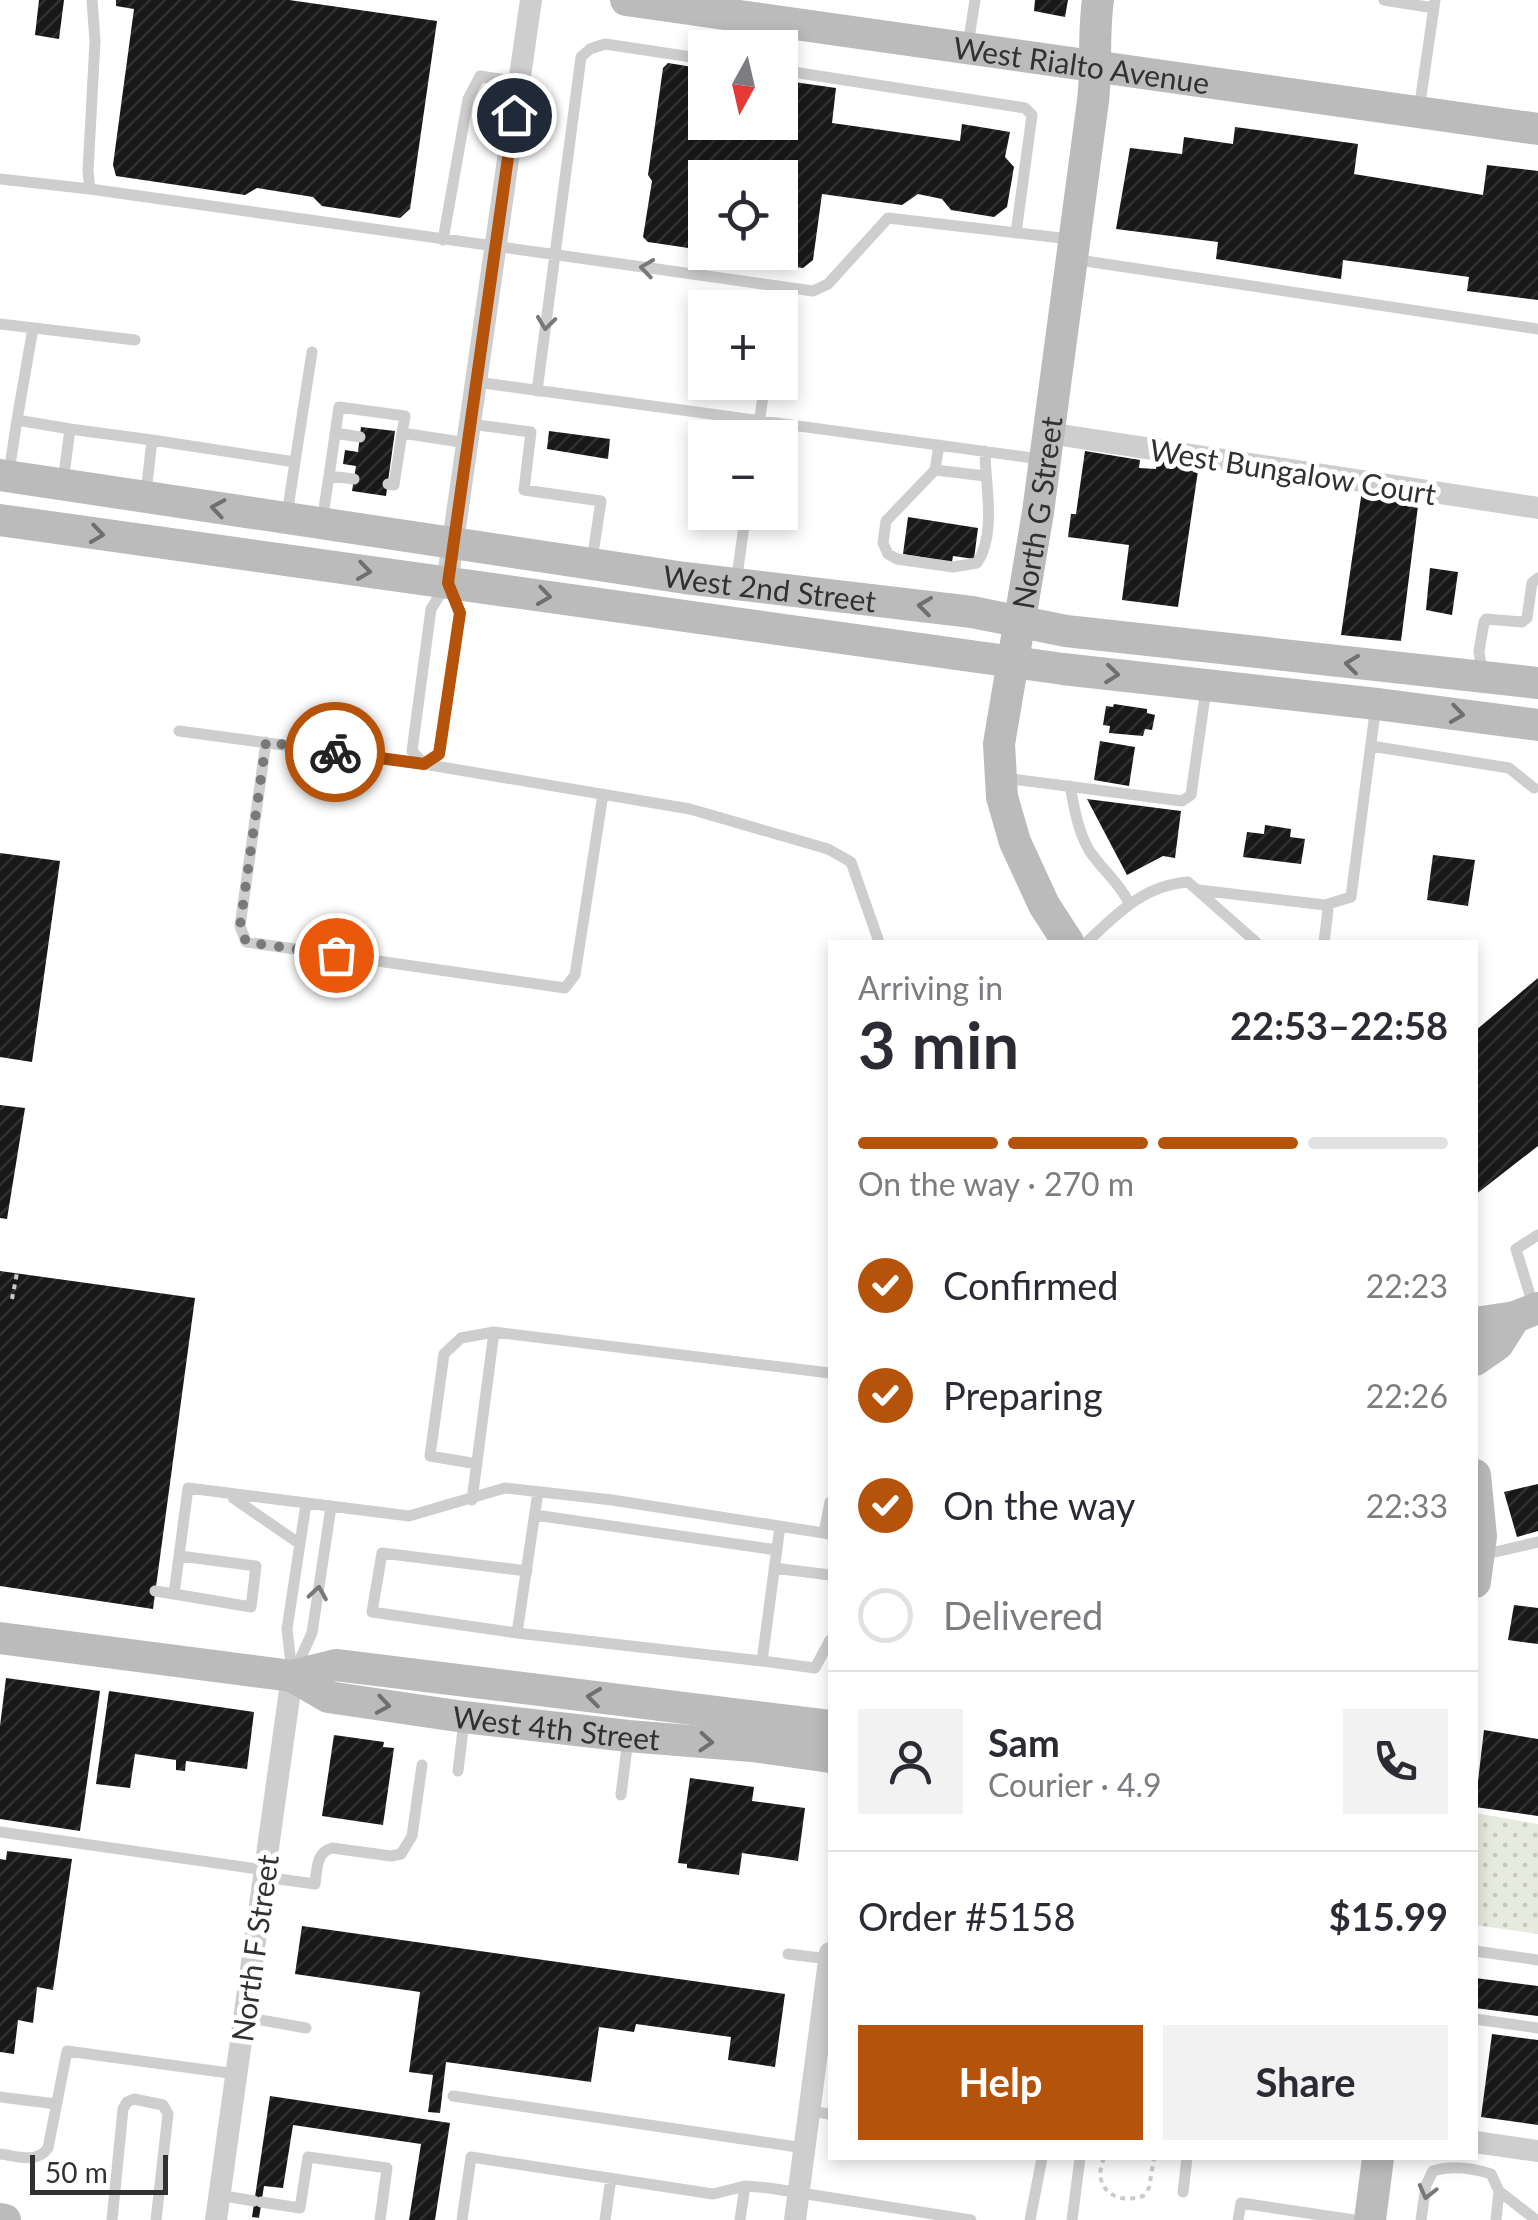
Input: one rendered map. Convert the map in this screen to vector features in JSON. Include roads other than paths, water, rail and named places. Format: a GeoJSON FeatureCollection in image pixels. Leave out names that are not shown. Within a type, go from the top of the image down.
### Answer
{"type":"FeatureCollection","features":[{"type":"Feature","properties":{"kind":"main road","name":"West Rialto Avenue"},"geometry":{"type":"LineString","coordinates":[[626,0],[673,3],[1538,130]]}},
{"type":"Feature","properties":{"kind":"main road"},"geometry":{"type":"LineString","coordinates":[[1097,67],[1093,35],[1098,0]]}},
{"type":"Feature","properties":{"kind":"main road"},"geometry":{"type":"LineString","coordinates":[[1097,67],[1114,38],[1119,0]]}},
{"type":"Feature","properties":{"kind":"main road","name":"North G Street"},"geometry":{"type":"LineString","coordinates":[[1067,940],[1044,905],[1015,842],[1002,796],[999,744],[1021,623],[1097,67]]}},
{"type":"Feature","properties":{"kind":"main road","name":"West 2nd Street"},"geometry":{"type":"LineString","coordinates":[[4,476],[592,564],[972,612],[1060,630],[1538,683]]}},
{"type":"Feature","properties":{"kind":"main road","name":"West 2nd Street"},"geometry":{"type":"LineString","coordinates":[[0,520],[1063,669],[1538,726]]}},
{"type":"Feature","properties":{"kind":"main road"},"geometry":{"type":"LineString","coordinates":[[1377,704],[1384,688],[1468,688],[1484,679]]}},
{"type":"Feature","properties":{"kind":"main road"},"geometry":{"type":"LineString","coordinates":[[1478,1322],[1529,1312]]}},
{"type":"Feature","properties":{"kind":"main road"},"geometry":{"type":"LineString","coordinates":[[1478,1358],[1498,1344],[1529,1312]]}},
{"type":"Feature","properties":{"kind":"main road"},"geometry":{"type":"LineString","coordinates":[[1478,1506],[1478,1562]]}},
{"type":"Feature","properties":{"kind":"main road","name":"West 4th Street"},"geometry":{"type":"LineString","coordinates":[[0,1638],[292,1676],[336,1665],[828,1726]]}},
{"type":"Feature","properties":{"kind":"main road","name":"West 4th Street"},"geometry":{"type":"LineString","coordinates":[[292,1676],[328,1697],[464,1717],[752,1746],[828,1758]]}},
{"type":"Feature","properties":{"kind":"main road"},"geometry":{"type":"LineString","coordinates":[[1370,2220],[1378,2160]]}},
{"type":"Feature","properties":{"kind":"street"},"geometry":{"type":"LineString","coordinates":[[448,583],[531,0]]}},
{"type":"Feature","properties":{"kind":"street","name":"West Bungalow Court"},"geometry":{"type":"LineString","coordinates":[[1046,446],[1538,508]]}},
{"type":"Feature","properties":{"kind":"street","name":"North F Street"},"geometry":{"type":"LineString","coordinates":[[216,2220],[292,1676]]}},
{"type":"Feature","properties":{"kind":"street"},"geometry":{"type":"LineString","coordinates":[[795,2220],[804,2148],[820,2113],[828,1987]]}},
{"type":"Feature","properties":{"kind":"street"},"geometry":{"type":"LineString","coordinates":[[1478,2142],[1538,2151]]}},
{"type":"Feature","properties":{"kind":"lane"},"geometry":{"type":"LineString","coordinates":[[90,188],[95,41],[92,0]]}},
{"type":"Feature","properties":{"kind":"lane"},"geometry":{"type":"LineString","coordinates":[[968,48],[975,0]]}},
{"type":"Feature","properties":{"kind":"lane"},"geometry":{"type":"LineString","coordinates":[[1384,0],[1434,4],[1418,114]]}},
{"type":"Feature","properties":{"kind":"lane"},"geometry":{"type":"LineString","coordinates":[[537,391],[582,57],[590,48],[605,44],[688,56]]}},
{"type":"Feature","properties":{"kind":"lane"},"geometry":{"type":"LineString","coordinates":[[798,73],[1025,108],[1032,115],[1016,232]]}},
{"type":"Feature","properties":{"kind":"lane"},"geometry":{"type":"LineString","coordinates":[[443,240],[468,98],[480,76],[519,82]]}},
{"type":"Feature","properties":{"kind":"lane"},"geometry":{"type":"LineString","coordinates":[[0,179],[90,188],[813,291],[828,284],[888,218],[1016,232],[1073,249],[1538,329]]}},
{"type":"Feature","properties":{"kind":"lane"},"geometry":{"type":"LineString","coordinates":[[777,290],[778,286]]}},
{"type":"Feature","properties":{"kind":"lane"},"geometry":{"type":"LineString","coordinates":[[0,324],[135,340]]}},
{"type":"Feature","properties":{"kind":"lane"},"geometry":{"type":"LineString","coordinates":[[4,476],[33,328]]}},
{"type":"Feature","properties":{"kind":"lane"},"geometry":{"type":"LineString","coordinates":[[286,519],[312,352]]}},
{"type":"Feature","properties":{"kind":"lane"},"geometry":{"type":"LineString","coordinates":[[476,382],[752,420]]}},
{"type":"Feature","properties":{"kind":"lane"},"geometry":{"type":"LineString","coordinates":[[322,524],[340,407],[404,416],[394,486],[388,484]]}},
{"type":"Feature","properties":{"kind":"lane"},"geometry":{"type":"LineString","coordinates":[[17,420],[295,462]]}},
{"type":"Feature","properties":{"kind":"lane"},"geometry":{"type":"LineString","coordinates":[[798,426],[985,452],[1046,446]]}},
{"type":"Feature","properties":{"kind":"lane"},"geometry":{"type":"LineString","coordinates":[[63,484],[70,429]]}},
{"type":"Feature","properties":{"kind":"lane"},"geometry":{"type":"LineString","coordinates":[[399,439],[531,432],[524,490],[601,501],[592,564]]}},
{"type":"Feature","properties":{"kind":"lane"},"geometry":{"type":"LineString","coordinates":[[336,433],[360,437]]}},
{"type":"Feature","properties":{"kind":"lane"},"geometry":{"type":"LineString","coordinates":[[145,497],[152,440]]}},
{"type":"Feature","properties":{"kind":"lane"},"geometry":{"type":"LineString","coordinates":[[939,445],[935,470],[886,521],[883,543],[888,554],[897,560],[953,567],[977,563],[982,554],[988,508],[985,452]]}},
{"type":"Feature","properties":{"kind":"lane"},"geometry":{"type":"LineString","coordinates":[[935,470],[985,476]]}},
{"type":"Feature","properties":{"kind":"lane"},"geometry":{"type":"LineString","coordinates":[[329,476],[354,480]]}},
{"type":"Feature","properties":{"kind":"lane"},"geometry":{"type":"LineString","coordinates":[[736,584],[744,530]]}},
{"type":"Feature","properties":{"kind":"lane"},"geometry":{"type":"LineString","coordinates":[[1484,679],[1479,650],[1484,622],[1522,622],[1527,618],[1532,582],[1538,578]]}},
{"type":"Feature","properties":{"kind":"lane"},"geometry":{"type":"LineString","coordinates":[[424,764],[412,751],[432,609],[448,583]]}},
{"type":"Feature","properties":{"kind":"lane"},"geometry":{"type":"LineString","coordinates":[[424,764],[439,754],[460,613],[448,583]]}},
{"type":"Feature","properties":{"kind":"lane"},"geometry":{"type":"LineString","coordinates":[[1001,777],[1182,802],[1191,794],[1206,685]]}},
{"type":"Feature","properties":{"kind":"lane"},"geometry":{"type":"LineString","coordinates":[[1196,890],[1325,906],[1351,897],[1377,704]]}},
{"type":"Feature","properties":{"kind":"lane"},"geometry":{"type":"LineString","coordinates":[[179,731],[424,764],[690,809],[828,848],[851,862],[878,940]]}},
{"type":"Feature","properties":{"kind":"lane"},"geometry":{"type":"LineString","coordinates":[[266,742],[240,926],[246,942],[565,988],[575,976],[603,794]]}},
{"type":"Feature","properties":{"kind":"lane"},"geometry":{"type":"LineString","coordinates":[[1371,746],[1509,768],[1534,788]]}},
{"type":"Feature","properties":{"kind":"lane"},"geometry":{"type":"LineString","coordinates":[[1070,786],[1089,850],[1123,891],[1128,903]]}},
{"type":"Feature","properties":{"kind":"lane"},"geometry":{"type":"LineString","coordinates":[[1089,940],[1128,903],[1168,884],[1188,882],[1254,940]]}},
{"type":"Feature","properties":{"kind":"lane"},"geometry":{"type":"LineString","coordinates":[[1324,940],[1328,910],[1325,906]]}},
{"type":"Feature","properties":{"kind":"lane"},"geometry":{"type":"LineString","coordinates":[[1529,1312],[1516,1249],[1538,1236]]}},
{"type":"Feature","properties":{"kind":"lane"},"geometry":{"type":"LineString","coordinates":[[472,1500],[494,1332]]}},
{"type":"Feature","properties":{"kind":"lane"},"geometry":{"type":"LineString","coordinates":[[477,1464],[430,1456],[444,1354],[461,1338],[494,1332],[828,1373]]}},
{"type":"Feature","properties":{"kind":"lane"},"geometry":{"type":"LineString","coordinates":[[174,1594],[188,1488],[409,1516],[504,1488],[827,1534]]}},
{"type":"Feature","properties":{"kind":"lane"},"geometry":{"type":"LineString","coordinates":[[517,1633],[538,1492]]}},
{"type":"Feature","properties":{"kind":"lane"},"geometry":{"type":"LineString","coordinates":[[228,1495],[300,1544]]}},
{"type":"Feature","properties":{"kind":"lane"},"geometry":{"type":"LineString","coordinates":[[292,1676],[286,1629],[306,1504]]}},
{"type":"Feature","properties":{"kind":"lane"},"geometry":{"type":"LineString","coordinates":[[630,1528],[633,1504]]}},
{"type":"Feature","properties":{"kind":"lane"},"geometry":{"type":"LineString","coordinates":[[292,1676],[312,1633],[331,1507]]}},
{"type":"Feature","properties":{"kind":"lane"},"geometry":{"type":"LineString","coordinates":[[535,1514],[777,1550]]}},
{"type":"Feature","properties":{"kind":"lane"},"geometry":{"type":"LineString","coordinates":[[762,1661],[780,1526]]}},
{"type":"Feature","properties":{"kind":"lane"},"geometry":{"type":"LineString","coordinates":[[1478,1570],[1538,1542]]}},
{"type":"Feature","properties":{"kind":"lane"},"geometry":{"type":"LineString","coordinates":[[527,1571],[382,1553],[372,1612],[815,1668],[828,1644]]}},
{"type":"Feature","properties":{"kind":"lane"},"geometry":{"type":"LineString","coordinates":[[155,1591],[250,1607],[256,1566],[180,1556]]}},
{"type":"Feature","properties":{"kind":"lane"},"geometry":{"type":"LineString","coordinates":[[774,1568],[828,1575]]}},
{"type":"Feature","properties":{"kind":"lane"},"geometry":{"type":"LineString","coordinates":[[458,1772],[464,1717]]}},
{"type":"Feature","properties":{"kind":"lane"},"geometry":{"type":"LineString","coordinates":[[621,1794],[628,1736]]}},
{"type":"Feature","properties":{"kind":"lane"},"geometry":{"type":"LineString","coordinates":[[0,1832],[315,1884],[318,1858],[325,1850],[401,1854],[412,1836],[422,1764]]}},
{"type":"Feature","properties":{"kind":"lane"},"geometry":{"type":"LineString","coordinates":[[1478,1951],[1538,1960]]}},
{"type":"Feature","properties":{"kind":"lane"},"geometry":{"type":"LineString","coordinates":[[788,1954],[828,1956]]}},
{"type":"Feature","properties":{"kind":"lane"},"geometry":{"type":"LineString","coordinates":[[244,2017],[306,2028]]}},
{"type":"Feature","properties":{"kind":"lane"},"geometry":{"type":"LineString","coordinates":[[1478,2019],[1538,2028]]}},
{"type":"Feature","properties":{"kind":"lane"},"geometry":{"type":"LineString","coordinates":[[0,2154],[35,2158],[44,2155],[67,2051],[236,2074]]}},
{"type":"Feature","properties":{"kind":"lane"},"geometry":{"type":"LineString","coordinates":[[453,2096],[804,2148]]}},
{"type":"Feature","properties":{"kind":"lane"},"geometry":{"type":"LineString","coordinates":[[0,2097],[56,2104]]}},
{"type":"Feature","properties":{"kind":"lane"},"geometry":{"type":"LineString","coordinates":[[112,2220],[123,2109],[134,2099],[162,2105],[168,2114],[156,2220]]}},
{"type":"Feature","properties":{"kind":"lane"},"geometry":{"type":"LineString","coordinates":[[462,2220],[471,2157],[713,2194],[745,2186],[971,2220]]}},
{"type":"Feature","properties":{"kind":"lane"},"geometry":{"type":"LineString","coordinates":[[219,2195],[300,2208],[308,2158],[387,2168],[380,2220]]}},
{"type":"Feature","properties":{"kind":"lane"},"geometry":{"type":"LineString","coordinates":[[1030,2220],[1042,2160]]}},
{"type":"Feature","properties":{"kind":"lane"},"geometry":{"type":"LineString","coordinates":[[1072,2220],[1080,2160]]}},
{"type":"Feature","properties":{"kind":"lane"},"geometry":{"type":"LineString","coordinates":[[1183,2192],[1187,2160]]}},
{"type":"Feature","properties":{"kind":"lane"},"geometry":{"type":"LineString","coordinates":[[1421,2220],[1426,2185],[1433,2172],[1446,2167],[1490,2174],[1499,2190],[1536,2220]]}},
{"type":"Feature","properties":{"kind":"lane"},"geometry":{"type":"LineString","coordinates":[[605,2220],[611,2178]]}},
{"type":"Feature","properties":{"kind":"lane"},"geometry":{"type":"LineString","coordinates":[[740,2220],[745,2186]]}},
{"type":"Feature","properties":{"kind":"lane"},"geometry":{"type":"LineString","coordinates":[[1496,2220],[1499,2190]]}},
{"type":"Feature","properties":{"kind":"lane"},"geometry":{"type":"LineString","coordinates":[[1238,2220],[1241,2204],[1354,2220]]}},
{"type":"Feature","properties":{"kind":"lane"},"geometry":{"type":"LineString","coordinates":[[868,2220],[870,2206]]}}]}
